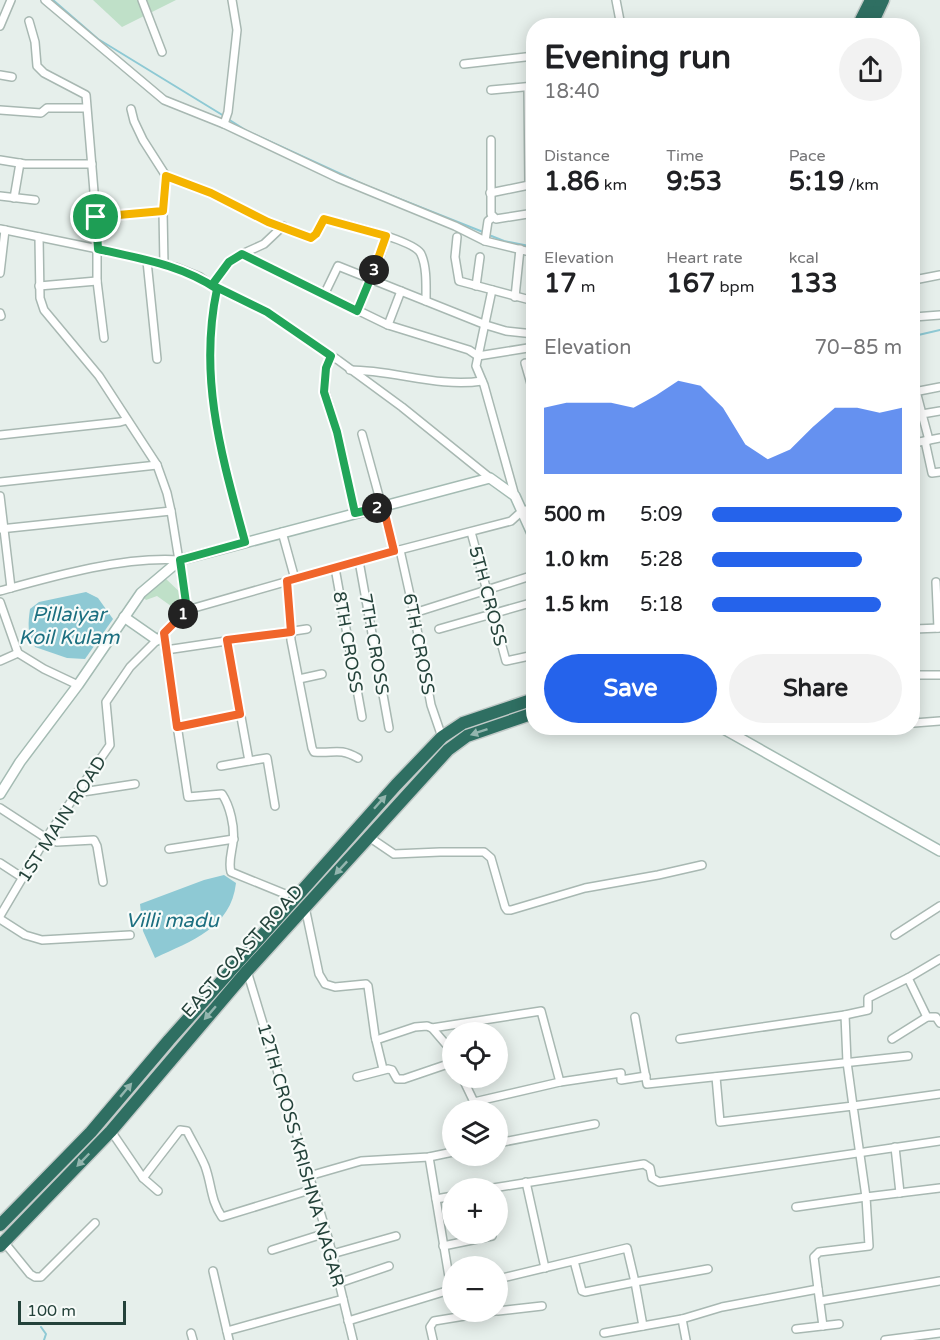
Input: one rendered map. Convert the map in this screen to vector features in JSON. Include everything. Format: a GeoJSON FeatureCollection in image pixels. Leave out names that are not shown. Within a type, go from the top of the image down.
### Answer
{"type":"FeatureCollection","features":[{"type":"Feature","properties":{"kind":"highway"},"geometry":{"type":"LineString","coordinates":[[862,18],[871,0]]}},
{"type":"Feature","properties":{"kind":"highway"},"geometry":{"type":"LineString","coordinates":[[875,18],[883,0]]}},
{"type":"Feature","properties":{"kind":"highway","name":"EAST COAST ROAD"},"geometry":{"type":"LineString","coordinates":[[2,1244],[111,1131],[247,971],[396,785],[442,737],[463,723],[526,702]]}},
{"type":"Feature","properties":{"kind":"highway","name":"EAST COAST ROAD"},"geometry":{"type":"LineString","coordinates":[[0,1225],[91,1132],[169,1040],[300,902],[369,837],[457,742],[467,736],[526,716]]}},
{"type":"Feature","properties":{"kind":"street"},"geometry":{"type":"LineString","coordinates":[[0,26],[11,0]]}},
{"type":"Feature","properties":{"kind":"street"},"geometry":{"type":"LineString","coordinates":[[45,0],[164,100],[224,124],[338,178],[455,226],[485,241],[526,251]]}},
{"type":"Feature","properties":{"kind":"street"},"geometry":{"type":"LineString","coordinates":[[142,0],[162,52]]}},
{"type":"Feature","properties":{"kind":"street"},"geometry":{"type":"LineString","coordinates":[[224,124],[228,112],[237,30],[232,0]]}},
{"type":"Feature","properties":{"kind":"street"},"geometry":{"type":"LineString","coordinates":[[616,0],[619,18]]}},
{"type":"Feature","properties":{"kind":"street"},"geometry":{"type":"LineString","coordinates":[[29,21],[35,42],[37,66],[44,73],[86,95],[98,249],[97,280],[104,338]]}},
{"type":"Feature","properties":{"kind":"street"},"geometry":{"type":"LineString","coordinates":[[464,64],[526,57]]}},
{"type":"Feature","properties":{"kind":"street"},"geometry":{"type":"LineString","coordinates":[[0,75],[12,77]]}},
{"type":"Feature","properties":{"kind":"street"},"geometry":{"type":"LineString","coordinates":[[491,90],[526,87]]}},
{"type":"Feature","properties":{"kind":"street"},"geometry":{"type":"LineString","coordinates":[[0,110],[42,113],[47,108],[86,108]]}},
{"type":"Feature","properties":{"kind":"street"},"geometry":{"type":"LineString","coordinates":[[131,109],[134,122],[143,140],[166,176],[211,193],[268,222],[311,238],[316,234],[324,219],[417,247],[424,267],[426,301]]}},
{"type":"Feature","properties":{"kind":"street"},"geometry":{"type":"LineString","coordinates":[[491,140],[490,210],[493,218]]}},
{"type":"Feature","properties":{"kind":"street"},"geometry":{"type":"LineString","coordinates":[[0,160],[20,163],[92,164]]}},
{"type":"Feature","properties":{"kind":"street"},"geometry":{"type":"LineString","coordinates":[[15,198],[20,163]]}},
{"type":"Feature","properties":{"kind":"street"},"geometry":{"type":"LineString","coordinates":[[164,265],[163,211],[166,176]]}},
{"type":"Feature","properties":{"kind":"street"},"geometry":{"type":"LineString","coordinates":[[490,194],[526,185]]}},
{"type":"Feature","properties":{"kind":"street"},"geometry":{"type":"LineString","coordinates":[[0,196],[34,200]]}},
{"type":"Feature","properties":{"kind":"street"},"geometry":{"type":"LineString","coordinates":[[96,217],[163,211]]}},
{"type":"Feature","properties":{"kind":"street"},"geometry":{"type":"LineString","coordinates":[[485,241],[488,221],[493,218],[502,219],[526,214]]}},
{"type":"Feature","properties":{"kind":"street"},"geometry":{"type":"LineString","coordinates":[[245,542],[217,436],[213,412],[211,391],[214,287],[229,262],[264,244],[283,226]]}},
{"type":"Feature","properties":{"kind":"street"},"geometry":{"type":"LineString","coordinates":[[0,273],[2,230],[98,249],[164,265],[200,278],[267,312],[331,356],[402,407],[514,496]]}},
{"type":"Feature","properties":{"kind":"street"},"geometry":{"type":"LineString","coordinates":[[357,311],[379,260],[386,236]]}},
{"type":"Feature","properties":{"kind":"street"},"geometry":{"type":"LineString","coordinates":[[39,237],[39,286],[44,310],[99,376],[157,465],[168,493],[187,610]]}},
{"type":"Feature","properties":{"kind":"street"},"geometry":{"type":"LineString","coordinates":[[457,237],[455,257],[459,281],[526,299]]}},
{"type":"Feature","properties":{"kind":"street"},"geometry":{"type":"LineString","coordinates":[[515,297],[520,249]]}},
{"type":"Feature","properties":{"kind":"street"},"geometry":{"type":"LineString","coordinates":[[242,254],[387,325],[469,350],[478,356],[526,348]]}},
{"type":"Feature","properties":{"kind":"street"},"geometry":{"type":"LineString","coordinates":[[476,286],[480,257]]}},
{"type":"Feature","properties":{"kind":"street"},"geometry":{"type":"LineString","coordinates":[[147,261],[157,359]]}},
{"type":"Feature","properties":{"kind":"street"},"geometry":{"type":"LineString","coordinates":[[324,295],[338,266],[486,325],[506,331],[526,333]]}},
{"type":"Feature","properties":{"kind":"street"},"geometry":{"type":"LineString","coordinates":[[920,279],[940,275]]}},
{"type":"Feature","properties":{"kind":"street"},"geometry":{"type":"LineString","coordinates":[[39,286],[97,280]]}},
{"type":"Feature","properties":{"kind":"street"},"geometry":{"type":"LineString","coordinates":[[492,290],[476,366],[514,496],[526,522]]}},
{"type":"Feature","properties":{"kind":"street"},"geometry":{"type":"LineString","coordinates":[[387,325],[401,291]]}},
{"type":"Feature","properties":{"kind":"street"},"geometry":{"type":"LineString","coordinates":[[920,317],[940,315]]}},
{"type":"Feature","properties":{"kind":"street"},"geometry":{"type":"LineString","coordinates":[[331,356],[326,368],[324,392],[337,432],[355,513]]}},
{"type":"Feature","properties":{"kind":"street"},"geometry":{"type":"LineString","coordinates":[[350,370],[372,370],[454,382],[482,381]]}},
{"type":"Feature","properties":{"kind":"street"},"geometry":{"type":"LineString","coordinates":[[920,391],[940,387]]}},
{"type":"Feature","properties":{"kind":"street"},"geometry":{"type":"LineString","coordinates":[[920,408],[932,473],[940,472]]}},
{"type":"Feature","properties":{"kind":"street"},"geometry":{"type":"LineString","coordinates":[[922,414],[940,411]]}},
{"type":"Feature","properties":{"kind":"street"},"geometry":{"type":"LineString","coordinates":[[0,435],[127,420]]}},
{"type":"Feature","properties":{"kind":"street","name":"6TH CROSS"},"geometry":{"type":"LineString","coordinates":[[362,434],[414,613],[431,705],[442,737]]}},
{"type":"Feature","properties":{"kind":"street"},"geometry":{"type":"LineString","coordinates":[[920,442],[940,438]]}},
{"type":"Feature","properties":{"kind":"street"},"geometry":{"type":"LineString","coordinates":[[0,482],[157,465]]}},
{"type":"Feature","properties":{"kind":"street"},"geometry":{"type":"LineString","coordinates":[[0,591],[61,575],[156,558],[180,560],[490,478]]}},
{"type":"Feature","properties":{"kind":"street"},"geometry":{"type":"LineString","coordinates":[[0,496],[2,529],[11,588]]}},
{"type":"Feature","properties":{"kind":"street","name":"1ST MAIN ROAD"},"geometry":{"type":"LineString","coordinates":[[0,918],[46,838],[110,745],[106,702],[130,667],[187,610],[359,561],[512,521],[526,510]]}},
{"type":"Feature","properties":{"kind":"street"},"geometry":{"type":"LineString","coordinates":[[2,529],[171,511]]}},
{"type":"Feature","properties":{"kind":"street"},"geometry":{"type":"LineString","coordinates":[[282,532],[291,580],[291,632],[304,716],[314,752],[341,750],[358,758]]}},
{"type":"Feature","properties":{"kind":"street","name":"5TH CROSS"},"geometry":{"type":"LineString","coordinates":[[471,532],[506,661],[526,657]]}},
{"type":"Feature","properties":{"kind":"street"},"geometry":{"type":"LineString","coordinates":[[0,792],[141,593],[180,560]]}},
{"type":"Feature","properties":{"kind":"street","name":"7TH CROSS"},"geometry":{"type":"LineString","coordinates":[[359,561],[389,728]]}},
{"type":"Feature","properties":{"kind":"street","name":"8TH CROSS"},"geometry":{"type":"LineString","coordinates":[[335,568],[362,717]]}},
{"type":"Feature","properties":{"kind":"street"},"geometry":{"type":"LineString","coordinates":[[414,613],[526,577]]}},
{"type":"Feature","properties":{"kind":"street"},"geometry":{"type":"LineString","coordinates":[[920,629],[939,628],[936,582]]}},
{"type":"Feature","properties":{"kind":"street"},"geometry":{"type":"LineString","coordinates":[[0,602],[18,652],[44,669],[78,685]]}},
{"type":"Feature","properties":{"kind":"street"},"geometry":{"type":"LineString","coordinates":[[439,629],[526,604]]}},
{"type":"Feature","properties":{"kind":"street"},"geometry":{"type":"LineString","coordinates":[[124,617],[160,637],[166,650],[188,796],[222,794],[232,822],[234,839],[229,867],[231,872],[300,902],[321,980],[329,987],[366,984],[383,1069]]}},
{"type":"Feature","properties":{"kind":"street"},"geometry":{"type":"LineString","coordinates":[[166,650],[307,629]]}},
{"type":"Feature","properties":{"kind":"street"},"geometry":{"type":"LineString","coordinates":[[227,640],[249,761]]}},
{"type":"Feature","properties":{"kind":"street"},"geometry":{"type":"LineString","coordinates":[[0,661],[18,652]]}},
{"type":"Feature","properties":{"kind":"street"},"geometry":{"type":"LineString","coordinates":[[299,679],[322,674]]}},
{"type":"Feature","properties":{"kind":"street"},"geometry":{"type":"LineString","coordinates":[[920,675],[940,675]]}},
{"type":"Feature","properties":{"kind":"street"},"geometry":{"type":"LineString","coordinates":[[177,727],[240,714]]}},
{"type":"Feature","properties":{"kind":"street"},"geometry":{"type":"LineString","coordinates":[[920,723],[940,721]]}},
{"type":"Feature","properties":{"kind":"street"},"geometry":{"type":"LineString","coordinates":[[734,735],[940,851]]}},
{"type":"Feature","properties":{"kind":"street"},"geometry":{"type":"LineString","coordinates":[[221,766],[267,758],[275,806]]}},
{"type":"Feature","properties":{"kind":"street"},"geometry":{"type":"LineString","coordinates":[[76,793],[135,784]]}},
{"type":"Feature","properties":{"kind":"street"},"geometry":{"type":"LineString","coordinates":[[0,808],[46,838],[63,843],[94,840],[103,882]]}},
{"type":"Feature","properties":{"kind":"street"},"geometry":{"type":"LineString","coordinates":[[369,837],[394,854],[440,852],[488,854],[504,907],[507,910],[585,888],[702,865]]}},
{"type":"Feature","properties":{"kind":"street"},"geometry":{"type":"LineString","coordinates":[[169,849],[234,839]]}},
{"type":"Feature","properties":{"kind":"street"},"geometry":{"type":"LineString","coordinates":[[0,863],[23,878]]}},
{"type":"Feature","properties":{"kind":"street"},"geometry":{"type":"LineString","coordinates":[[895,935],[940,906]]}},
{"type":"Feature","properties":{"kind":"street"},"geometry":{"type":"LineString","coordinates":[[0,918],[25,935],[42,940],[130,935]]}},
{"type":"Feature","properties":{"kind":"street"},"geometry":{"type":"LineString","coordinates":[[680,1039],[868,1010],[868,998],[940,959]]}},
{"type":"Feature","properties":{"kind":"street","name":"12TH CROSS KRISHNA NAGAR"},"geometry":{"type":"LineString","coordinates":[[247,971],[332,1254],[352,1340]]}},
{"type":"Feature","properties":{"kind":"street"},"geometry":{"type":"LineString","coordinates":[[908,978],[927,1017]]}},
{"type":"Feature","properties":{"kind":"street"},"geometry":{"type":"LineString","coordinates":[[376,1040],[415,1027],[432,1028],[541,1011],[560,1082]]}},
{"type":"Feature","properties":{"kind":"street"},"geometry":{"type":"LineString","coordinates":[[823,1326],[814,1257],[819,1252],[869,1246],[866,1197],[847,1062],[845,1015]]}},
{"type":"Feature","properties":{"kind":"street"},"geometry":{"type":"LineString","coordinates":[[635,1017],[647,1084],[908,1056]]}},
{"type":"Feature","properties":{"kind":"street"},"geometry":{"type":"LineString","coordinates":[[892,1039],[927,1017],[936,1017],[940,1023]]}},
{"type":"Feature","properties":{"kind":"street"},"geometry":{"type":"LineString","coordinates":[[432,1028],[442,1040]]}},
{"type":"Feature","properties":{"kind":"street"},"geometry":{"type":"LineString","coordinates":[[357,1077],[383,1069],[392,1070],[397,1078],[404,1079],[442,1066]]}},
{"type":"Feature","properties":{"kind":"street"},"geometry":{"type":"LineString","coordinates":[[467,1088],[474,1102],[560,1082],[621,1073],[621,1080],[646,1076]]}},
{"type":"Feature","properties":{"kind":"street"},"geometry":{"type":"LineString","coordinates":[[716,1077],[720,1122],[940,1094]]}},
{"type":"Feature","properties":{"kind":"street"},"geometry":{"type":"LineString","coordinates":[[508,1141],[595,1124]]}},
{"type":"Feature","properties":{"kind":"street"},"geometry":{"type":"LineString","coordinates":[[143,1178],[180,1130],[187,1131],[196,1148],[205,1168],[214,1204],[222,1217],[313,1190]]}},
{"type":"Feature","properties":{"kind":"street"},"geometry":{"type":"LineString","coordinates":[[111,1131],[143,1178],[158,1191]]}},
{"type":"Feature","properties":{"kind":"street"},"geometry":{"type":"LineString","coordinates":[[508,1185],[644,1164],[650,1168],[652,1178],[659,1182],[940,1141]]}},
{"type":"Feature","properties":{"kind":"street"},"geometry":{"type":"LineString","coordinates":[[895,1147],[900,1193]]}},
{"type":"Feature","properties":{"kind":"street"},"geometry":{"type":"LineString","coordinates":[[309,1176],[361,1161],[442,1154]]}},
{"type":"Feature","properties":{"kind":"street"},"geometry":{"type":"LineString","coordinates":[[429,1157],[445,1256]]}},
{"type":"Feature","properties":{"kind":"street"},"geometry":{"type":"LineString","coordinates":[[526,1182],[545,1268]]}},
{"type":"Feature","properties":{"kind":"street"},"geometry":{"type":"LineString","coordinates":[[796,1207],[940,1188]]}},
{"type":"Feature","properties":{"kind":"street"},"geometry":{"type":"LineString","coordinates":[[436,1199],[442,1198]]}},
{"type":"Feature","properties":{"kind":"street"},"geometry":{"type":"LineString","coordinates":[[2,1244],[30,1274],[41,1277],[95,1223]]}},
{"type":"Feature","properties":{"kind":"street"},"geometry":{"type":"LineString","coordinates":[[272,1250],[326,1233]]}},
{"type":"Feature","properties":{"kind":"street"},"geometry":{"type":"LineString","coordinates":[[332,1254],[396,1236]]}},
{"type":"Feature","properties":{"kind":"street"},"geometry":{"type":"LineString","coordinates":[[443,1246],[453,1244]]}},
{"type":"Feature","properties":{"kind":"street"},"geometry":{"type":"LineString","coordinates":[[508,1277],[627,1248],[643,1326]]}},
{"type":"Feature","properties":{"kind":"street"},"geometry":{"type":"LineString","coordinates":[[574,1261],[581,1287],[585,1292],[708,1269]]}},
{"type":"Feature","properties":{"kind":"street"},"geometry":{"type":"LineString","coordinates":[[339,1282],[389,1266]]}},
{"type":"Feature","properties":{"kind":"street"},"geometry":{"type":"LineString","coordinates":[[213,1271],[229,1340]]}},
{"type":"Feature","properties":{"kind":"street"},"geometry":{"type":"LineString","coordinates":[[820,1301],[940,1281]]}},
{"type":"Feature","properties":{"kind":"street"},"geometry":{"type":"LineString","coordinates":[[604,1333],[682,1319],[722,1307],[818,1289]]}},
{"type":"Feature","properties":{"kind":"street"},"geometry":{"type":"LineString","coordinates":[[348,1321],[442,1292]]}},
{"type":"Feature","properties":{"kind":"street"},"geometry":{"type":"LineString","coordinates":[[227,1331],[343,1299]]}},
{"type":"Feature","properties":{"kind":"street"},"geometry":{"type":"LineString","coordinates":[[508,1310],[542,1306]]}},
{"type":"Feature","properties":{"kind":"street"},"geometry":{"type":"LineString","coordinates":[[682,1319],[686,1340]]}},
{"type":"Feature","properties":{"kind":"street"},"geometry":{"type":"LineString","coordinates":[[433,1340],[430,1327],[434,1321],[442,1320]]}},
{"type":"Feature","properties":{"kind":"street"},"geometry":{"type":"LineString","coordinates":[[796,1329],[839,1324]]}},
{"type":"Feature","properties":{"kind":"street"},"geometry":{"type":"LineString","coordinates":[[885,1340],[940,1333]]}},
{"type":"Feature","properties":{"kind":"green space"},"geometry":{"type":"Polygon","coordinates":[[[93,0],[176,0],[122,27],[93,0]]]}},
{"type":"Feature","properties":{"kind":"green space"},"geometry":{"type":"Polygon","coordinates":[[[165,578],[185,597],[184,603],[171,606],[157,596],[146,600],[144,598],[165,578]]]}},
{"type":"Feature","properties":{"kind":"water","name":"Pillaiyar Koil Kulam"},"geometry":{"type":"Polygon","coordinates":[[[86,592],[98,598],[113,619],[85,659],[67,658],[35,647],[29,628],[30,609],[39,602],[86,592]]]}},
{"type":"Feature","properties":{"kind":"water","name":"Villi madu"},"geometry":{"type":"Polygon","coordinates":[[[224,875],[236,883],[233,898],[218,922],[195,939],[155,958],[143,931],[140,904],[204,880],[224,875]]]}},
{"type":"Feature","properties":{"kind":"waterway"},"geometry":{"type":"LineString","coordinates":[[53,0],[98,39],[224,116]]}},
{"type":"Feature","properties":{"kind":"waterway"},"geometry":{"type":"LineString","coordinates":[[228,119],[247,131],[367,186],[483,232]]}},
{"type":"Feature","properties":{"kind":"waterway"},"geometry":{"type":"LineString","coordinates":[[489,235],[526,245]]}},
{"type":"Feature","properties":{"kind":"waterway"},"geometry":{"type":"LineString","coordinates":[[920,335],[940,330]]}},
{"type":"Feature","properties":{"kind":"waterway"},"geometry":{"type":"LineString","coordinates":[[41,1327],[46,1334],[44,1340]]}},
{"type":"Feature","properties":{"kind":"route"},"geometry":{"type":"LineString","coordinates":[[166,176],[191,184],[250,214],[311,238],[316,234],[324,219],[386,236],[379,260],[357,311],[242,254],[229,262],[212,285],[267,312],[331,356],[326,368],[324,392],[337,432],[355,513],[383,506],[394,551],[287,581],[291,632],[227,640],[240,714],[177,727],[164,633],[187,610],[180,560],[245,542],[217,436],[213,412],[212,314],[217,289],[176,267],[98,249],[96,217],[163,211],[166,176]]}}]}
